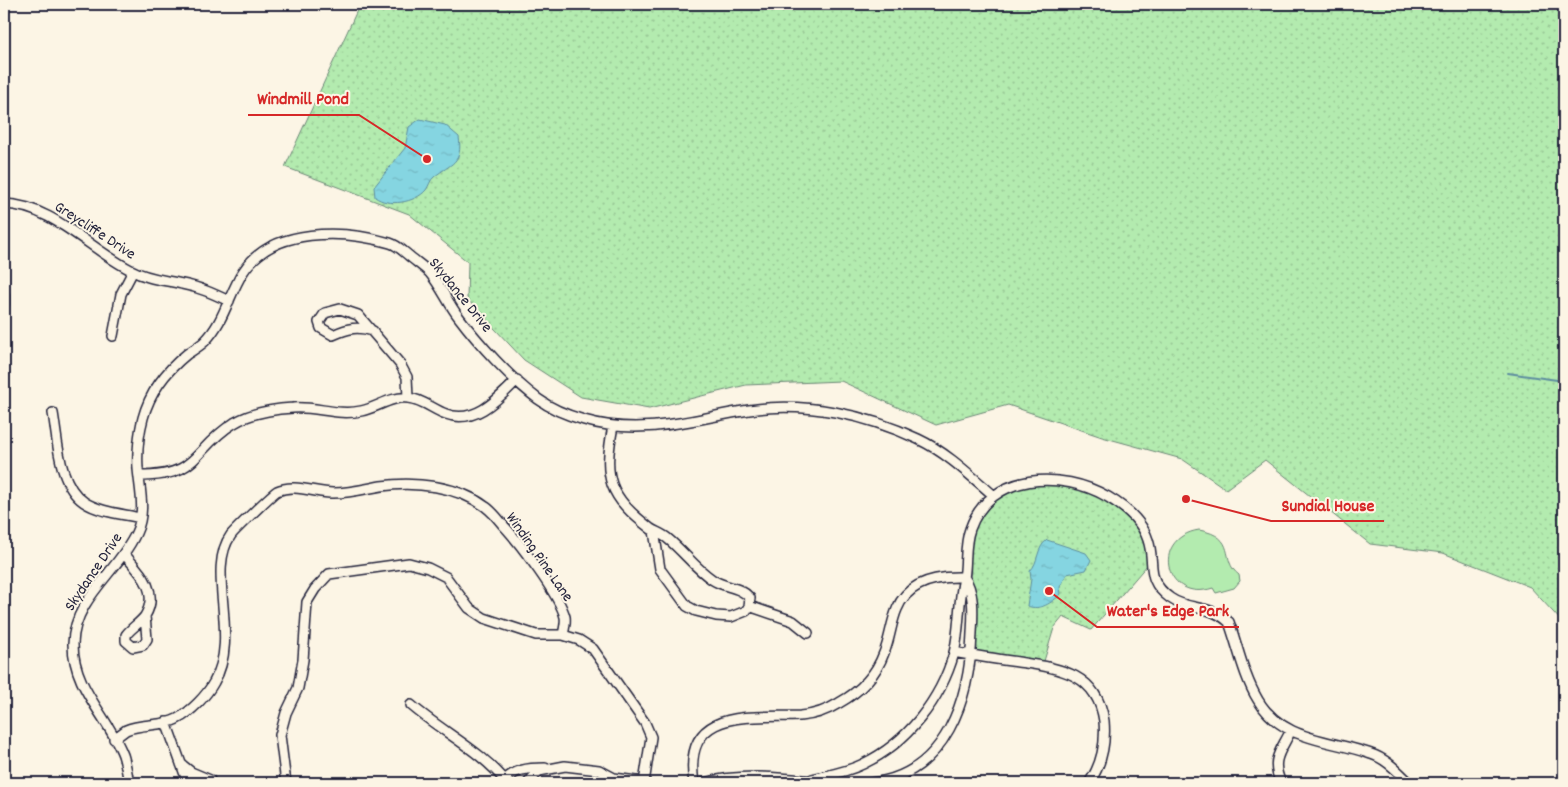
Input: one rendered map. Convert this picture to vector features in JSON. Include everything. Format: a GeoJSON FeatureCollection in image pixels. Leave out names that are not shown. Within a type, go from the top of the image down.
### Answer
{"type":"FeatureCollection","features":[{"type":"Feature","properties":{"kind":"street","name":"Greycliffe Drive"},"geometry":{"type":"LineString","coordinates":[[4,204],[18,204],[40,210],[100,253],[133,271],[160,280],[207,291],[229,301]]}},
{"type":"Feature","properties":{"kind":"street","name":"Skydance Drive"},"geometry":{"type":"LineString","coordinates":[[129,783],[122,754],[84,688],[75,665],[73,646],[74,626],[100,582],[124,554],[138,530],[142,507],[138,464],[142,419],[161,378],[205,341],[229,301],[243,272],[254,258],[276,244],[309,236],[355,235],[395,244],[430,273],[458,316],[517,380],[541,402],[583,420],[624,428],[670,426],[752,409],[813,408],[861,418],[919,439],[963,468],[993,495]]}},
{"type":"Feature","properties":{"kind":"street"},"geometry":{"type":"LineString","coordinates":[[113,336],[121,294],[133,271]]}},
{"type":"Feature","properties":{"kind":"street"},"geometry":{"type":"LineString","coordinates":[[4,295],[4,304]]}},
{"type":"Feature","properties":{"kind":"street"},"geometry":{"type":"LineString","coordinates":[[373,332],[362,328],[351,328],[333,335],[321,328],[319,322],[325,313],[340,309],[358,315],[373,332],[404,370],[407,377],[408,398]]}},
{"type":"Feature","properties":{"kind":"street"},"geometry":{"type":"LineString","coordinates":[[139,476],[169,475],[189,466],[212,442],[235,423],[258,414],[294,408],[314,408],[340,414],[363,411],[384,401],[408,398],[448,415],[462,416],[479,412],[499,398],[517,380]]}},
{"type":"Feature","properties":{"kind":"street"},"geometry":{"type":"LineString","coordinates":[[53,413],[66,479],[73,490],[84,502],[97,508],[140,518]]}},
{"type":"Feature","properties":{"kind":"street"},"geometry":{"type":"LineString","coordinates":[[613,426],[608,454],[609,478],[616,498],[635,517],[654,531],[666,536],[714,581],[744,591],[750,598],[746,611],[731,617],[716,616],[696,611],[687,606],[660,569],[659,551],[654,531]]}},
{"type":"Feature","properties":{"kind":"street"},"geometry":{"type":"LineString","coordinates":[[812,779],[844,772],[863,764],[898,741],[912,728],[930,706],[939,690],[954,652],[966,547],[970,529],[979,511],[993,495],[1014,484],[1036,480],[1059,481],[1086,486],[1109,497],[1130,512],[1142,526],[1149,541],[1151,570],[1158,584],[1170,598],[1219,612],[1229,622],[1258,700],[1266,712],[1290,732],[1371,754],[1385,760],[1410,783]]}},
{"type":"Feature","properties":{"kind":"street","name":"Winding Pine Lane"},"geometry":{"type":"LineString","coordinates":[[114,739],[127,730],[177,720],[196,705],[214,683],[223,664],[226,642],[222,558],[231,535],[256,512],[266,498],[285,488],[331,493],[403,484],[433,486],[462,494],[487,507],[508,530],[550,589],[565,618],[563,635]]}},
{"type":"Feature","properties":{"kind":"street"},"geometry":{"type":"LineString","coordinates":[[124,554],[147,581],[150,603],[145,616]]}},
{"type":"Feature","properties":{"kind":"street"},"geometry":{"type":"LineString","coordinates":[[286,783],[280,735],[286,713],[298,688],[304,660],[307,602],[315,589],[329,574],[408,563],[428,568],[446,577],[469,608],[484,618],[536,635],[563,635],[579,640],[593,649],[645,723],[650,737],[644,783],[614,778],[599,770],[564,766],[539,771],[528,783]]}},
{"type":"Feature","properties":{"kind":"street"},"geometry":{"type":"LineString","coordinates":[[871,783],[905,773],[938,748],[955,719],[972,656],[971,594],[970,585],[964,577]]}},
{"type":"Feature","properties":{"kind":"street"},"geometry":{"type":"LineString","coordinates":[[694,783],[692,758],[698,742],[716,724],[726,719],[743,717],[801,716],[816,713],[845,700],[853,695],[876,670],[884,654],[898,607],[906,595],[929,580],[964,577]]}},
{"type":"Feature","properties":{"kind":"street"},"geometry":{"type":"LineString","coordinates":[[749,606],[793,621],[808,633]]}},
{"type":"Feature","properties":{"kind":"street"},"geometry":{"type":"LineString","coordinates":[[954,652],[1062,669],[1090,687],[1102,710],[1105,731],[1104,749],[1099,766],[1090,783]]}},
{"type":"Feature","properties":{"kind":"street"},"geometry":{"type":"LineString","coordinates":[[411,705],[428,720],[474,752],[505,782],[517,771],[530,768],[556,768]]}},
{"type":"Feature","properties":{"kind":"street"},"geometry":{"type":"LineString","coordinates":[[166,722],[188,783]]}},
{"type":"Feature","properties":{"kind":"street"},"geometry":{"type":"LineString","coordinates":[[1281,783],[1276,767],[1277,754],[1290,732]]}},
{"type":"Feature","properties":{"kind":"street"},"geometry":{"type":"LineString","coordinates":[[180,764],[191,772],[210,780],[211,783]]}},
{"type":"Feature","properties":{"kind":"street"},"geometry":{"type":"LineString","coordinates":[[703,783],[744,776],[812,779],[840,783]]}},
{"type":"Feature","properties":{"kind":"green space"},"geometry":{"type":"Polygon","coordinates":[[[360,4],[1564,4],[1564,624],[1530,587],[1443,553],[1370,544],[1265,460],[1226,489],[1182,459],[1102,437],[1008,405],[936,425],[841,381],[746,385],[649,409],[581,397],[524,360],[467,299],[468,262],[409,214],[285,167],[360,4]]]}},
{"type":"Feature","properties":{"kind":"green space"},"geometry":{"type":"Polygon","coordinates":[[[1030,484],[1075,488],[1090,492],[1116,506],[1128,515],[1141,531],[1146,545],[1148,564],[1091,630],[1063,617],[1054,628],[1044,661],[980,654],[974,647],[975,621],[971,548],[974,531],[980,516],[990,503],[1005,492],[1030,484]]]}},
{"type":"Feature","properties":{"kind":"green space"},"geometry":{"type":"Polygon","coordinates":[[[1199,530],[1211,533],[1224,543],[1230,563],[1239,575],[1240,581],[1234,588],[1216,593],[1213,588],[1197,590],[1184,587],[1174,579],[1169,568],[1169,556],[1173,545],[1183,535],[1199,530]]]}},
{"type":"Feature","properties":{"kind":"water"},"geometry":{"type":"Polygon","coordinates":[[[420,119],[445,125],[459,137],[460,146],[457,158],[433,178],[426,190],[415,198],[394,203],[380,200],[375,197],[374,187],[405,148],[409,127],[420,119]]]}},
{"type":"Feature","properties":{"kind":"water"},"geometry":{"type":"Polygon","coordinates":[[[1047,540],[1086,553],[1091,560],[1086,570],[1067,574],[1060,587],[1061,594],[1053,600],[1037,608],[1027,606],[1031,579],[1030,571],[1043,543],[1047,540]]]}},
{"type":"Feature","properties":{"kind":"waterway"},"geometry":{"type":"LineString","coordinates":[[1508,373],[1564,381]]}},
{"type":"Feature","properties":{"kind":"place","name":"Windmill Pond"},"geometry":{"type":"Point","coordinates":[427,159]}},
{"type":"Feature","properties":{"kind":"place","name":"Sundial House"},"geometry":{"type":"Point","coordinates":[1186,499]}},
{"type":"Feature","properties":{"kind":"place","name":"Water's Edge Park"},"geometry":{"type":"Point","coordinates":[1049,591]}}]}
